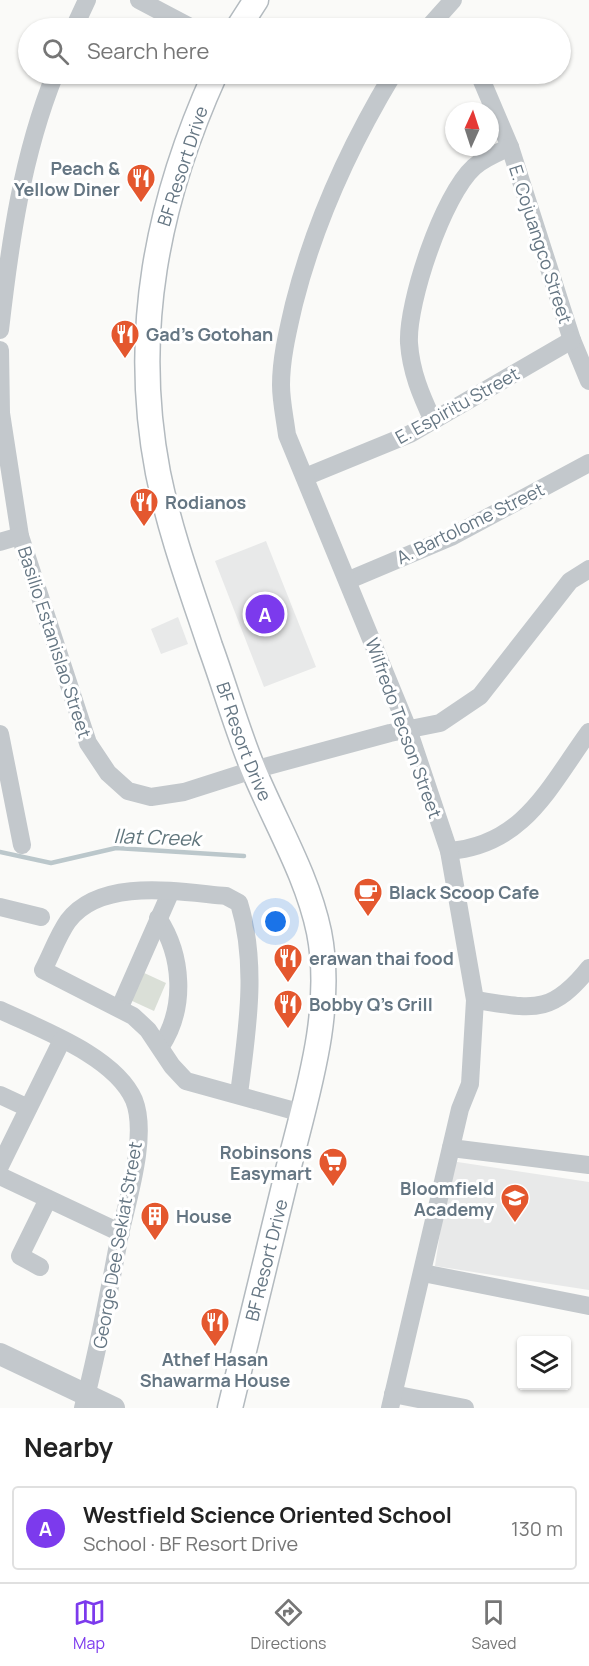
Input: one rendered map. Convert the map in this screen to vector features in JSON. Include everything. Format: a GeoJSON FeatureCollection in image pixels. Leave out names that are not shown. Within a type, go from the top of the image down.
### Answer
{"type":"FeatureCollection","features":[{"type":"Feature","properties":{"kind":"main road"},"geometry":{"type":"LineString","coordinates":[[244,18],[256,0]]}},
{"type":"Feature","properties":{"kind":"main road","name":"BF Resort Drive"},"geometry":{"type":"LineString","coordinates":[[210,84],[192,125],[167,199],[153,266],[147,345],[148,408],[158,474],[183,567],[254,770],[303,878],[319,932],[324,983],[319,1034],[302,1113],[230,1408]]}},
{"type":"Feature","properties":{"kind":"street"},"geometry":{"type":"LineString","coordinates":[[79,18],[87,0]]}},
{"type":"Feature","properties":{"kind":"street"},"geometry":{"type":"LineString","coordinates":[[140,0],[173,18]]}},
{"type":"Feature","properties":{"kind":"street"},"geometry":{"type":"LineString","coordinates":[[441,18],[453,0]]}},
{"type":"Feature","properties":{"kind":"street"},"geometry":{"type":"LineString","coordinates":[[0,330],[9,245],[24,171],[43,105],[52,84]]}},
{"type":"Feature","properties":{"kind":"street","name":"Wilfredo Tecson Street"},"geometry":{"type":"LineString","coordinates":[[387,84],[358,132],[328,195],[300,282],[287,335],[281,385],[287,435],[349,580],[408,729],[449,851],[475,1000],[470,1084],[451,1148],[391,1401]]}},
{"type":"Feature","properties":{"kind":"street","name":"E. Cojuangco Street"},"geometry":{"type":"LineString","coordinates":[[483,84],[510,147],[572,340],[589,381]]}},
{"type":"Feature","properties":{"kind":"street"},"geometry":{"type":"LineString","coordinates":[[433,421],[413,378],[409,340],[416,295],[428,251],[458,189],[472,168],[510,147]]}},
{"type":"Feature","properties":{"kind":"street","name":"E. Espiritu Street"},"geometry":{"type":"LineString","coordinates":[[305,477],[410,434],[572,340]]}},
{"type":"Feature","properties":{"kind":"street","name":"Basilio Estanislao Street"},"geometry":{"type":"LineString","coordinates":[[0,350],[1,414],[20,536],[88,743],[108,772],[128,791],[151,797],[184,792],[254,770],[408,729],[440,723],[480,696],[570,581],[589,569]]}},
{"type":"Feature","properties":{"kind":"street","name":"A. Bartolome Street"},"geometry":{"type":"LineString","coordinates":[[349,580],[451,537],[589,462]]}},
{"type":"Feature","properties":{"kind":"street"},"geometry":{"type":"LineString","coordinates":[[0,542],[20,536]]}},
{"type":"Feature","properties":{"kind":"street"},"geometry":{"type":"LineString","coordinates":[[449,851],[477,847],[514,829],[530,813],[589,732]]}},
{"type":"Feature","properties":{"kind":"street"},"geometry":{"type":"LineString","coordinates":[[0,734],[5,782],[22,845]]}},
{"type":"Feature","properties":{"kind":"street"},"geometry":{"type":"LineString","coordinates":[[239,1094],[249,1011],[249,960],[245,921],[239,903],[226,896],[136,890],[106,896],[84,905],[68,921],[42,970],[120,1007],[140,1023],[186,1081],[302,1113]]}},
{"type":"Feature","properties":{"kind":"street"},"geometry":{"type":"LineString","coordinates":[[120,1007],[171,891]]}},
{"type":"Feature","properties":{"kind":"street"},"geometry":{"type":"LineString","coordinates":[[0,907],[41,917]]}},
{"type":"Feature","properties":{"kind":"street"},"geometry":{"type":"LineString","coordinates":[[158,918],[170,937],[177,958],[177,1014],[171,1031],[160,1046]]}},
{"type":"Feature","properties":{"kind":"street"},"geometry":{"type":"LineString","coordinates":[[475,1000],[530,1008],[551,1004],[572,989],[589,968]]}},
{"type":"Feature","properties":{"kind":"street","name":"George Dee Sekiat Street"},"geometry":{"type":"LineString","coordinates":[[0,1010],[62,1040],[100,1062],[122,1083],[134,1100],[137,1147],[85,1401]]}},
{"type":"Feature","properties":{"kind":"street"},"geometry":{"type":"LineString","coordinates":[[0,1166],[62,1040]]}},
{"type":"Feature","properties":{"kind":"street"},"geometry":{"type":"LineString","coordinates":[[0,1095],[28,1108]]}},
{"type":"Feature","properties":{"kind":"street"},"geometry":{"type":"LineString","coordinates":[[451,1148],[589,1166]]}},
{"type":"Feature","properties":{"kind":"street"},"geometry":{"type":"LineString","coordinates":[[0,1176],[121,1233]]}},
{"type":"Feature","properties":{"kind":"street"},"geometry":{"type":"LineString","coordinates":[[40,1267],[20,1256],[48,1199]]}},
{"type":"Feature","properties":{"kind":"street"},"geometry":{"type":"LineString","coordinates":[[423,1273],[589,1306]]}},
{"type":"Feature","properties":{"kind":"street"},"geometry":{"type":"LineString","coordinates":[[0,1354],[85,1401],[114,1408]]}},
{"type":"Feature","properties":{"kind":"street"},"geometry":{"type":"LineString","coordinates":[[391,1401],[465,1408]]}},
{"type":"Feature","properties":{"kind":"shaded area"},"geometry":{"type":"Polygon","coordinates":[[[266,541],[316,667],[264,687],[215,561],[266,541]]]}},
{"type":"Feature","properties":{"kind":"shaded area"},"geometry":{"type":"Polygon","coordinates":[[[178,617],[188,644],[161,654],[151,629],[178,617]]]}},
{"type":"Feature","properties":{"kind":"shaded area"},"geometry":{"type":"Polygon","coordinates":[[[142,972],[166,983],[154,1011],[130,1000],[142,972]]]}},
{"type":"Feature","properties":{"kind":"shaded area","name":"Bloomfield Academy"},"geometry":{"type":"Polygon","coordinates":[[[451,1161],[589,1182],[589,1290],[435,1266],[451,1161]]]}},
{"type":"Feature","properties":{"kind":"waterway","name":"Ilat Creek"},"geometry":{"type":"LineString","coordinates":[[0,852],[51,863],[116,848],[244,856]]}},
{"type":"Feature","properties":{"kind":"place","name":"Peach & Yellow Diner"},"geometry":{"type":"Point","coordinates":[141,204]}},
{"type":"Feature","properties":{"kind":"place","name":"Gad's Gotohan"},"geometry":{"type":"Point","coordinates":[125,360]}},
{"type":"Feature","properties":{"kind":"place","name":"Rodianos"},"geometry":{"type":"Point","coordinates":[144,528]}},
{"type":"Feature","properties":{"kind":"place","name":"Westfield Science Oriented School"},"geometry":{"type":"Point","coordinates":[265,614]}},
{"type":"Feature","properties":{"kind":"place","name":"Black Scoop Cafe"},"geometry":{"type":"Point","coordinates":[368,918]}},
{"type":"Feature","properties":{"kind":"place","name":"erawan thai food"},"geometry":{"type":"Point","coordinates":[288,984]}},
{"type":"Feature","properties":{"kind":"place","name":"Bobby Q's Grill"},"geometry":{"type":"Point","coordinates":[288,1030]}},
{"type":"Feature","properties":{"kind":"place","name":"Robinsons Easymart"},"geometry":{"type":"Point","coordinates":[333,1188]}},
{"type":"Feature","properties":{"kind":"place","name":"Bloomfield Academy"},"geometry":{"type":"Point","coordinates":[515,1224]}},
{"type":"Feature","properties":{"kind":"place","name":"House"},"geometry":{"type":"Point","coordinates":[155,1242]}},
{"type":"Feature","properties":{"kind":"place","name":"Athef Hasan Shawarma House"},"geometry":{"type":"Point","coordinates":[215,1348]}}]}
